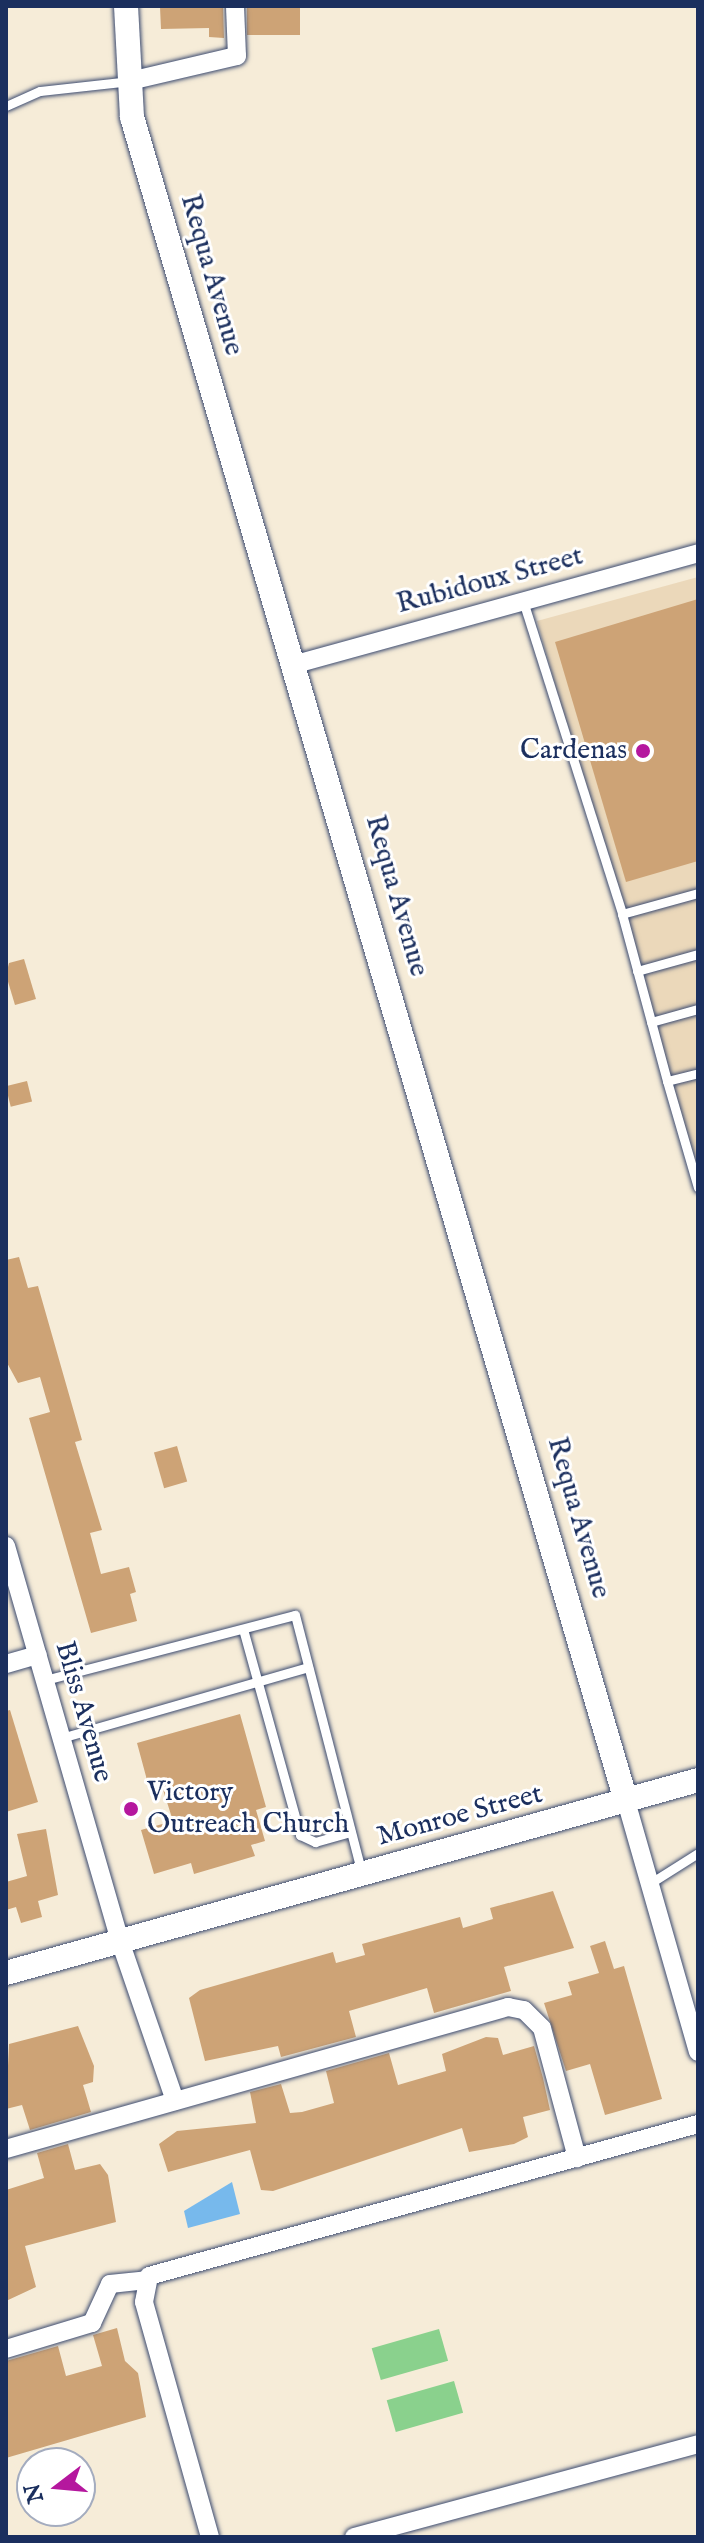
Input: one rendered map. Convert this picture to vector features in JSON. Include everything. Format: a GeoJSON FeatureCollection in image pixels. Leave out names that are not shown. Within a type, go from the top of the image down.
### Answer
{"type":"FeatureCollection","features":[{"type":"Feature","properties":{"kind":"street","name":"Requa Avenue"},"geometry":{"type":"LineString","coordinates":[[126,6],[132,117],[296,664],[626,1801]]}},
{"type":"Feature","properties":{"kind":"street"},"geometry":{"type":"LineString","coordinates":[[130,81],[237,56],[235,6]]}},
{"type":"Feature","properties":{"kind":"street","name":"Rubidoux Street"},"geometry":{"type":"LineString","coordinates":[[296,664],[698,553]]}},
{"type":"Feature","properties":{"kind":"street","name":"Bliss Avenue"},"geometry":{"type":"LineString","coordinates":[[6,1546],[120,1941],[175,2101]]}},
{"type":"Feature","properties":{"kind":"street"},"geometry":{"type":"LineString","coordinates":[[6,1664],[38,1655]]}},
{"type":"Feature","properties":{"kind":"street","name":"Monroe Street"},"geometry":{"type":"LineString","coordinates":[[6,1973],[698,1780]]}},
{"type":"Feature","properties":{"kind":"street"},"geometry":{"type":"LineString","coordinates":[[626,1801],[649,1884],[692,2007],[698,2052]]}},
{"type":"Feature","properties":{"kind":"street"},"geometry":{"type":"LineString","coordinates":[[6,2149],[508,2007],[524,2010],[542,2028],[577,2158]]}},
{"type":"Feature","properties":{"kind":"street"},"geometry":{"type":"LineString","coordinates":[[6,2349],[92,2323],[110,2284],[147,2280],[165,2267],[226,2258],[698,2124]]}},
{"type":"Feature","properties":{"kind":"street"},"geometry":{"type":"LineString","coordinates":[[147,2280],[144,2302],[210,2537]]}},
{"type":"Feature","properties":{"kind":"street"},"geometry":{"type":"LineString","coordinates":[[354,2537],[698,2444]]}},
{"type":"Feature","properties":{"kind":"lane"},"geometry":{"type":"LineString","coordinates":[[6,106],[40,91],[130,81]]}},
{"type":"Feature","properties":{"kind":"lane"},"geometry":{"type":"LineString","coordinates":[[523,601],[622,914],[698,1188]]}},
{"type":"Feature","properties":{"kind":"lane"},"geometry":{"type":"LineString","coordinates":[[622,914],[698,893]]}},
{"type":"Feature","properties":{"kind":"lane"},"geometry":{"type":"LineString","coordinates":[[637,971],[698,954]]}},
{"type":"Feature","properties":{"kind":"lane"},"geometry":{"type":"LineString","coordinates":[[651,1022],[698,1009]]}},
{"type":"Feature","properties":{"kind":"lane"},"geometry":{"type":"LineString","coordinates":[[667,1081],[698,1073]]}},
{"type":"Feature","properties":{"kind":"lane"},"geometry":{"type":"LineString","coordinates":[[45,1680],[295,1615],[362,1874]]}},
{"type":"Feature","properties":{"kind":"lane"},"geometry":{"type":"LineString","coordinates":[[243,1629],[300,1835],[315,1842],[351,1832]]}},
{"type":"Feature","properties":{"kind":"lane"},"geometry":{"type":"LineString","coordinates":[[61,1738],[308,1667]]}},
{"type":"Feature","properties":{"kind":"lane"},"geometry":{"type":"LineString","coordinates":[[649,1884],[698,1853]]}},
{"type":"Feature","properties":{"kind":"shaded area"},"geometry":{"type":"Polygon","coordinates":[[[698,577],[698,1187],[537,621],[698,577]]]}},
{"type":"Feature","properties":{"kind":"green space"},"geometry":{"type":"Polygon","coordinates":[[[439,2329],[448,2361],[381,2380],[372,2348],[439,2329]]]}},
{"type":"Feature","properties":{"kind":"green space"},"geometry":{"type":"Polygon","coordinates":[[[454,2381],[463,2413],[396,2432],[387,2400],[454,2381]]]}},
{"type":"Feature","properties":{"kind":"water"},"geometry":{"type":"Polygon","coordinates":[[[232,2182],[240,2214],[188,2228],[184,2211],[232,2182]]]}},
{"type":"Feature","properties":{"kind":"building"},"geometry":{"type":"Polygon","coordinates":[[[223,6],[224,38],[209,37],[209,28],[161,29],[160,7],[223,6]]]}},
{"type":"Feature","properties":{"kind":"building"},"geometry":{"type":"Polygon","coordinates":[[[247,6],[300,6],[300,35],[247,35],[247,6]]]}},
{"type":"Feature","properties":{"kind":"building","name":"Cardenas"},"geometry":{"type":"Polygon","coordinates":[[[698,599],[698,861],[626,882],[555,642],[698,599]]]}},
{"type":"Feature","properties":{"kind":"building"},"geometry":{"type":"Polygon","coordinates":[[[24,959],[36,999],[15,1005],[6,975],[9,963],[24,959]]]}},
{"type":"Feature","properties":{"kind":"building"},"geometry":{"type":"Polygon","coordinates":[[[27,1081],[32,1101],[11,1107],[6,1086],[27,1081]]]}},
{"type":"Feature","properties":{"kind":"building"},"geometry":{"type":"Polygon","coordinates":[[[19,1257],[28,1288],[38,1286],[82,1440],[75,1442],[102,1530],[90,1533],[101,1574],[129,1567],[136,1592],[130,1594],[137,1621],[91,1633],[29,1418],[50,1412],[40,1377],[18,1383],[6,1361],[6,1260],[19,1257]]]}},
{"type":"Feature","properties":{"kind":"building"},"geometry":{"type":"Polygon","coordinates":[[[177,1446],[187,1482],[164,1488],[154,1453],[177,1446]]]}},
{"type":"Feature","properties":{"kind":"building"},"geometry":{"type":"Polygon","coordinates":[[[10,1710],[38,1802],[6,1812],[6,1711],[10,1710]]]}},
{"type":"Feature","properties":{"kind":"building"},"geometry":{"type":"Polygon","coordinates":[[[240,1714],[266,1807],[256,1810],[265,1841],[251,1845],[255,1856],[194,1874],[191,1863],[154,1874],[141,1830],[173,1821],[159,1777],[147,1780],[137,1743],[240,1714]]]}},
{"type":"Feature","properties":{"kind":"building"},"geometry":{"type":"Polygon","coordinates":[[[46,1829],[58,1895],[38,1901],[42,1917],[21,1923],[16,1907],[6,1910],[6,1882],[27,1876],[17,1834],[46,1829]]]}},
{"type":"Feature","properties":{"kind":"building"},"geometry":{"type":"Polygon","coordinates":[[[553,1891],[574,1948],[504,1967],[511,1991],[434,2013],[427,1988],[349,2011],[356,2037],[281,2057],[278,2046],[205,2061],[189,1998],[200,1990],[333,1952],[336,1963],[365,1955],[362,1944],[460,1917],[463,1928],[493,1919],[490,1908],[553,1891]]]}},
{"type":"Feature","properties":{"kind":"building"},"geometry":{"type":"Polygon","coordinates":[[[605,1941],[614,1969],[624,1966],[662,2099],[605,2115],[590,2064],[566,2071],[544,2003],[572,1995],[568,1982],[599,1973],[590,1946],[605,1941]]]}},
{"type":"Feature","properties":{"kind":"building"},"geometry":{"type":"Polygon","coordinates":[[[78,2026],[94,2066],[93,2082],[83,2085],[91,2112],[30,2130],[22,2105],[6,2109],[9,2044],[78,2026]]]}},
{"type":"Feature","properties":{"kind":"building"},"geometry":{"type":"Polygon","coordinates":[[[486,2037],[498,2038],[503,2055],[534,2046],[543,2078],[550,2110],[523,2117],[528,2137],[514,2144],[469,2152],[462,2128],[273,2191],[261,2190],[250,2150],[168,2172],[159,2144],[177,2131],[256,2123],[250,2092],[281,2084],[290,2113],[302,2112],[334,2103],[326,2071],[389,2053],[398,2085],[446,2071],[442,2054],[486,2037]]]}},
{"type":"Feature","properties":{"kind":"building"},"geometry":{"type":"Polygon","coordinates":[[[68,2144],[75,2170],[100,2164],[108,2175],[116,2222],[25,2246],[36,2287],[6,2301],[6,2190],[44,2178],[37,2153],[68,2144]]]}},
{"type":"Feature","properties":{"kind":"building"},"geometry":{"type":"Polygon","coordinates":[[[117,2328],[125,2361],[138,2373],[146,2417],[44,2447],[16,2447],[16,2455],[6,2458],[6,2361],[58,2346],[66,2376],[102,2366],[93,2335],[117,2328]]]}},
{"type":"Feature","properties":{"kind":"place","name":"Cardenas"},"geometry":{"type":"Point","coordinates":[643,751]}},
{"type":"Feature","properties":{"kind":"place","name":"Victory Outreach Church"},"geometry":{"type":"Point","coordinates":[131,1809]}}]}
